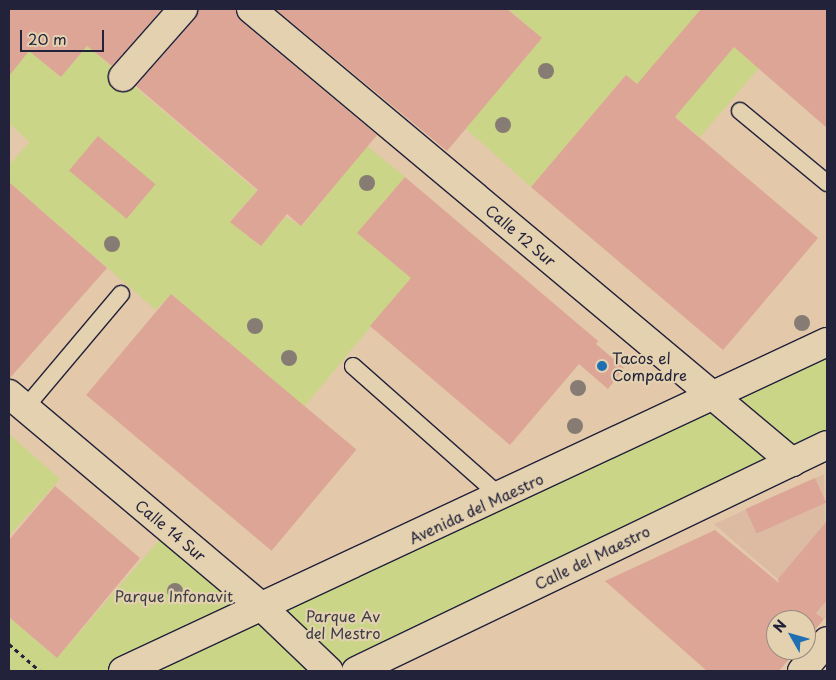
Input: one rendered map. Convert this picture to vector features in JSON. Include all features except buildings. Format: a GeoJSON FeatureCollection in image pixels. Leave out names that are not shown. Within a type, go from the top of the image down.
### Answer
{"type":"FeatureCollection","features":[{"type":"Feature","properties":{"kind":"street"},"geometry":{"type":"LineString","coordinates":[[123,77],[183,9]]}},
{"type":"Feature","properties":{"kind":"street","name":"Calle 12 Sur"},"geometry":{"type":"LineString","coordinates":[[251,9],[792,462]]}},
{"type":"Feature","properties":{"kind":"street","name":"Avenida del Maestro"},"geometry":{"type":"LineString","coordinates":[[123,671],[263,608],[827,342]]}},
{"type":"Feature","properties":{"kind":"street","name":"Calle 14 Sur"},"geometry":{"type":"LineString","coordinates":[[17,401],[263,608],[328,671]]}},
{"type":"Feature","properties":{"kind":"street","name":"Calle del Maestro"},"geometry":{"type":"LineString","coordinates":[[356,671],[827,445]]}},
{"type":"Feature","properties":{"kind":"street"},"geometry":{"type":"LineString","coordinates":[[802,671],[827,641]]}},
{"type":"Feature","properties":{"kind":"lane"},"geometry":{"type":"LineString","coordinates":[[740,111],[827,183]]}},
{"type":"Feature","properties":{"kind":"lane"},"geometry":{"type":"LineString","coordinates":[[17,401],[121,294]]}},
{"type":"Feature","properties":{"kind":"lane"},"geometry":{"type":"LineString","coordinates":[[353,366],[500,497]]}},
{"type":"Feature","properties":{"kind":"path"},"geometry":{"type":"LineString","coordinates":[[9,644],[40,671]]}},
{"type":"Feature","properties":{"kind":"shaded area"},"geometry":{"type":"Polygon","coordinates":[[[824,474],[827,615],[824,619],[816,610],[814,610],[714,524],[824,474]]]}},
{"type":"Feature","properties":{"kind":"green space"},"geometry":{"type":"Polygon","coordinates":[[[508,9],[809,9],[700,137],[626,75],[531,187],[465,128],[542,38],[508,9]]]}},
{"type":"Feature","properties":{"kind":"green space"},"geometry":{"type":"Polygon","coordinates":[[[87,46],[257,191],[230,221],[260,246],[285,217],[302,226],[367,146],[405,177],[358,233],[411,278],[304,407],[171,294],[156,310],[9,182],[9,165],[30,142],[9,123],[9,60],[16,66],[29,51],[61,77],[87,46]]]}},
{"type":"Feature","properties":{"kind":"green space","name":"Parque Av del Mestro"},"geometry":{"type":"Polygon","coordinates":[[[827,347],[827,440],[347,671],[125,671],[827,347]]]}},
{"type":"Feature","properties":{"kind":"green space"},"geometry":{"type":"Polygon","coordinates":[[[9,434],[60,479],[9,536],[9,434]]]}},
{"type":"Feature","properties":{"kind":"green space","name":"Parque Infonavit"},"geometry":{"type":"Polygon","coordinates":[[[169,529],[263,608],[123,671],[9,671],[9,617],[57,658],[169,529]]]}},
{"type":"Feature","properties":{"kind":"place","name":"Tacos el Compadre"},"geometry":{"type":"Point","coordinates":[602,366]}}]}
